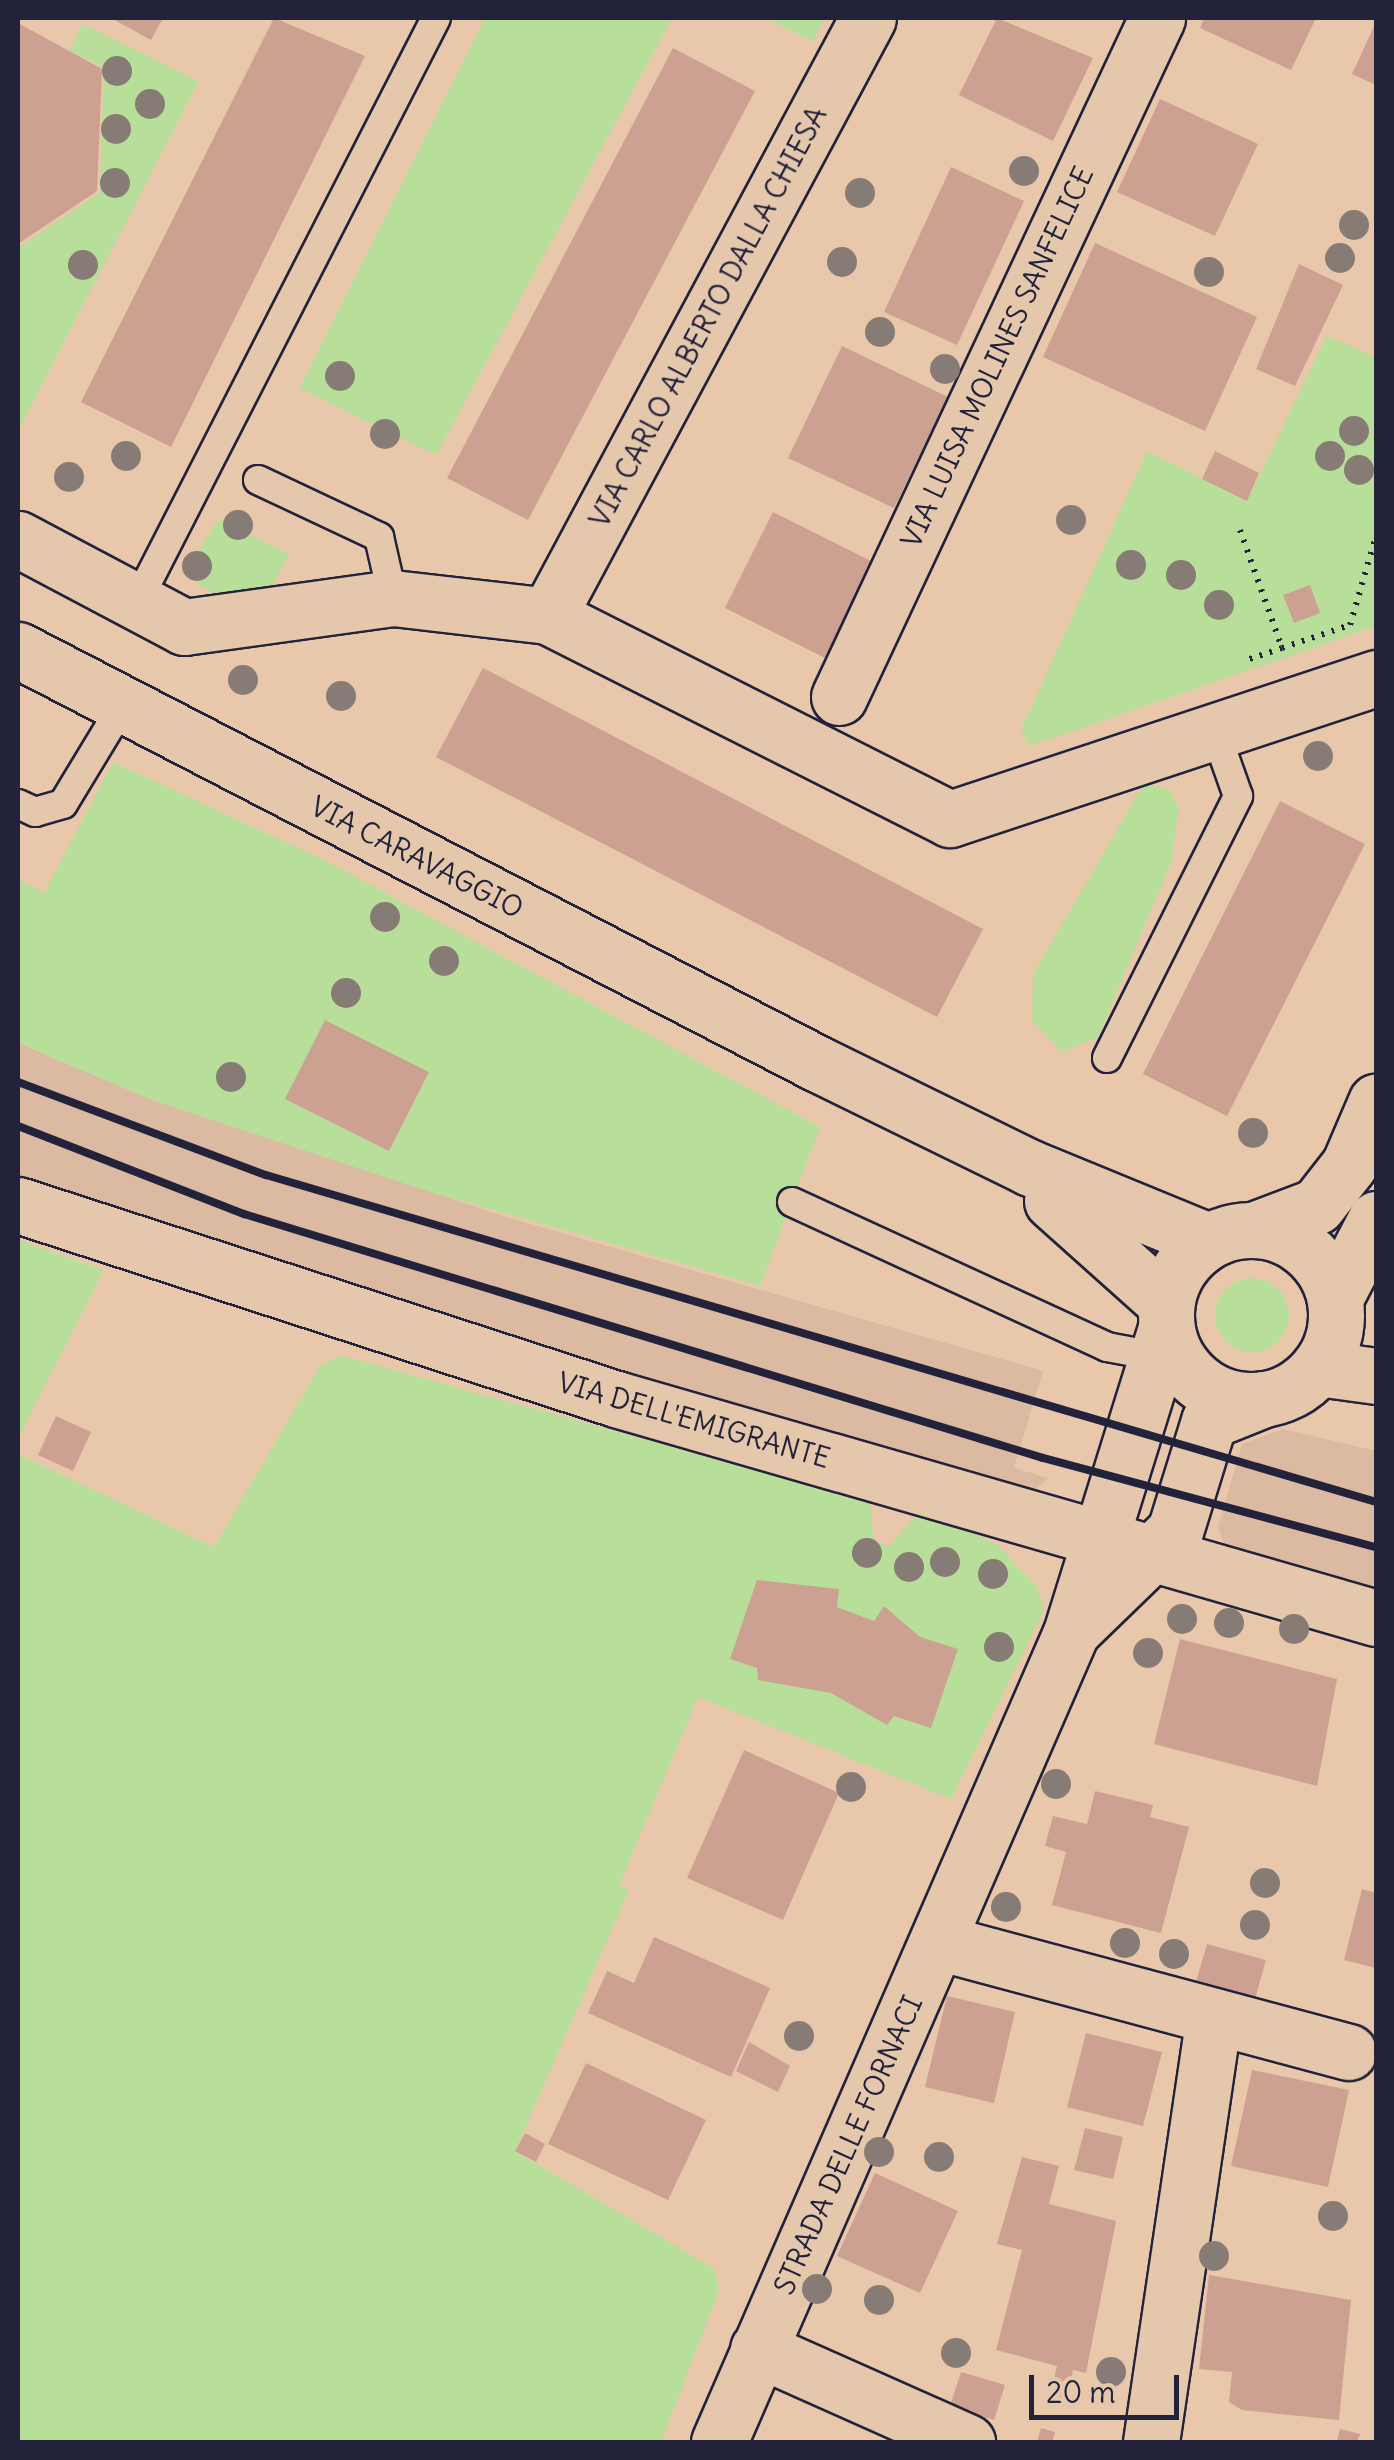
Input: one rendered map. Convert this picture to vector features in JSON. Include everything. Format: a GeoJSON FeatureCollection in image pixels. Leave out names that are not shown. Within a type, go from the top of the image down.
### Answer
{"type":"FeatureCollection","features":[{"type":"Feature","properties":{"kind":"street","name":"VIA CARLO ALBERTO DALLA CHIESA"},"geometry":{"type":"LineString","coordinates":[[548,616],[868,18]]}},
{"type":"Feature","properties":{"kind":"street","name":"VIA LUISA MOLINES SANFELICE"},"geometry":{"type":"LineString","coordinates":[[840,697],[1157,18]]}},
{"type":"Feature","properties":{"kind":"street"},"geometry":{"type":"LineString","coordinates":[[18,539],[184,627],[393,598],[548,616],[950,819],[1376,678]]}},
{"type":"Feature","properties":{"kind":"street","name":"VIA CARAVAGGIO"},"geometry":{"type":"LineString","coordinates":[[18,650],[816,1064],[1028,1167],[1232,1235]]}},
{"type":"Feature","properties":{"kind":"street","name":"VIA CARAVAGGIO"},"geometry":{"type":"LineString","coordinates":[[816,1064],[1021,1179],[1101,1236],[1163,1329]]}},
{"type":"Feature","properties":{"kind":"street"},"geometry":{"type":"LineString","coordinates":[[1376,1102],[1349,1166],[1317,1206],[1232,1235],[1173,1278],[1163,1329],[1176,1356],[1206,1388],[1264,1399],[1318,1368],[1349,1316],[1376,1219]]}},
{"type":"Feature","properties":{"kind":"street","name":"VIA DELL'EMIGRANTE"},"geometry":{"type":"LineString","coordinates":[[18,1204],[616,1399],[1376,1618]]}},
{"type":"Feature","properties":{"kind":"street"},"geometry":{"type":"LineString","coordinates":[[1232,1235],[1308,1250],[1349,1316]]}},
{"type":"Feature","properties":{"kind":"street","name":"STRADA DELLE FORNACI"},"geometry":{"type":"LineString","coordinates":[[719,2442],[1071,1634],[1097,1537],[1163,1329]]}},
{"type":"Feature","properties":{"kind":"street"},"geometry":{"type":"LineString","coordinates":[[1318,1368],[1376,1376]]}},
{"type":"Feature","properties":{"kind":"street","name":"STRADA DELLE FORNACI"},"geometry":{"type":"LineString","coordinates":[[1071,1634],[1175,1531],[1209,1421],[1264,1399]]}},
{"type":"Feature","properties":{"kind":"street"},"geometry":{"type":"LineString","coordinates":[[938,1942],[1348,2052]]}},
{"type":"Feature","properties":{"kind":"street"},"geometry":{"type":"LineString","coordinates":[[1151,2442],[1214,2017]]}},
{"type":"Feature","properties":{"kind":"street"},"geometry":{"type":"LineString","coordinates":[[758,2349],[967,2442]]}},
{"type":"Feature","properties":{"kind":"lane"},"geometry":{"type":"LineString","coordinates":[[137,602],[436,18]]}},
{"type":"Feature","properties":{"kind":"lane"},"geometry":{"type":"LineString","coordinates":[[258,480],[380,537],[393,598]]}},
{"type":"Feature","properties":{"kind":"lane"},"geometry":{"type":"LineString","coordinates":[[18,804],[35,812],[63,804],[124,705]]}},
{"type":"Feature","properties":{"kind":"lane"},"geometry":{"type":"LineString","coordinates":[[1107,1058],[1238,796],[1215,732]]}},
{"type":"Feature","properties":{"kind":"lane"},"geometry":{"type":"LineString","coordinates":[[792,1202],[1107,1347],[1163,1329]]}},
{"type":"Feature","properties":{"kind":"path"},"geometry":{"type":"LineString","coordinates":[[1240,530],[1282,648]]}},
{"type":"Feature","properties":{"kind":"path"},"geometry":{"type":"LineString","coordinates":[[1228,667],[1350,625],[1376,536]]}},
{"type":"Feature","properties":{"kind":"shaded area"},"geometry":{"type":"Polygon","coordinates":[[[18,1043],[150,1099],[503,1216],[1043,1371],[1014,1468],[1048,1478],[1024,1499],[399,1314],[18,1177],[18,1043]]]}},
{"type":"Feature","properties":{"kind":"shaded area"},"geometry":{"type":"Polygon","coordinates":[[[1283,1429],[1376,1451],[1376,1596],[1228,1555],[1218,1527],[1242,1444],[1283,1429]]]}},
{"type":"Feature","properties":{"kind":"green space"},"geometry":{"type":"Polygon","coordinates":[[[485,18],[672,18],[436,455],[299,388],[485,18]]]}},
{"type":"Feature","properties":{"kind":"green space"},"geometry":{"type":"Polygon","coordinates":[[[764,18],[825,18],[813,41],[764,18]]]}},
{"type":"Feature","properties":{"kind":"green space"},"geometry":{"type":"Polygon","coordinates":[[[82,24],[199,81],[18,431],[18,248],[100,192],[104,68],[70,51],[82,24]]]}},
{"type":"Feature","properties":{"kind":"green space"},"geometry":{"type":"Polygon","coordinates":[[[1327,336],[1376,357],[1376,626],[1029,746],[1021,730],[1147,451],[1247,500],[1327,336]]]}},
{"type":"Feature","properties":{"kind":"green space"},"geometry":{"type":"Polygon","coordinates":[[[218,519],[289,554],[270,590],[220,597],[193,580],[194,559],[218,519]]]}},
{"type":"Feature","properties":{"kind":"green space"},"geometry":{"type":"Polygon","coordinates":[[[113,762],[324,860],[820,1127],[760,1286],[427,1191],[150,1099],[18,1043],[18,879],[44,893],[113,762]]]}},
{"type":"Feature","properties":{"kind":"green space"},"geometry":{"type":"Polygon","coordinates":[[[1145,782],[1170,790],[1179,808],[1171,862],[1098,1037],[1062,1052],[1032,1020],[1033,974],[1145,782]]]}},
{"type":"Feature","properties":{"kind":"green space"},"geometry":{"type":"Polygon","coordinates":[[[18,1240],[104,1270],[18,1438],[18,1240]]]}},
{"type":"Feature","properties":{"kind":"green space"},"geometry":{"type":"Polygon","coordinates":[[[1252,1278],[1278,1289],[1289,1315],[1278,1341],[1252,1352],[1226,1341],[1215,1315],[1226,1289],[1252,1278]]]}},
{"type":"Feature","properties":{"kind":"green space"},"geometry":{"type":"Polygon","coordinates":[[[340,1355],[870,1502],[874,1542],[890,1546],[914,1517],[950,1523],[998,1545],[1037,1587],[1044,1610],[951,1799],[698,1697],[619,1885],[629,1890],[515,2151],[715,2269],[719,2290],[661,2442],[18,2442],[18,1454],[214,1547],[320,1366],[340,1355]]]}},
{"type":"Feature","properties":{"kind":"building"},"geometry":{"type":"Polygon","coordinates":[[[111,18],[163,18],[151,40],[111,18]]]}},
{"type":"Feature","properties":{"kind":"building"},"geometry":{"type":"Polygon","coordinates":[[[274,18],[365,56],[171,447],[81,402],[274,18]]]}},
{"type":"Feature","properties":{"kind":"building"},"geometry":{"type":"Polygon","coordinates":[[[997,18],[1093,58],[1053,141],[959,95],[997,18]]]}},
{"type":"Feature","properties":{"kind":"building"},"geometry":{"type":"Polygon","coordinates":[[[1204,18],[1316,18],[1291,70],[1200,28],[1204,18]]]}},
{"type":"Feature","properties":{"kind":"building"},"geometry":{"type":"Polygon","coordinates":[[[1376,22],[1376,85],[1352,74],[1376,22]]]}},
{"type":"Feature","properties":{"kind":"building"},"geometry":{"type":"Polygon","coordinates":[[[18,23],[102,69],[97,191],[18,244],[18,23]]]}},
{"type":"Feature","properties":{"kind":"building"},"geometry":{"type":"Polygon","coordinates":[[[673,48],[755,91],[528,520],[447,478],[673,48]]]}},
{"type":"Feature","properties":{"kind":"building"},"geometry":{"type":"Polygon","coordinates":[[[1160,99],[1258,144],[1215,236],[1117,192],[1160,99]]]}},
{"type":"Feature","properties":{"kind":"building"},"geometry":{"type":"Polygon","coordinates":[[[951,167],[1024,201],[957,345],[884,312],[951,167]]]}},
{"type":"Feature","properties":{"kind":"building"},"geometry":{"type":"Polygon","coordinates":[[[1095,243],[1257,317],[1205,431],[1043,357],[1095,243]]]}},
{"type":"Feature","properties":{"kind":"building"},"geometry":{"type":"Polygon","coordinates":[[[1299,264],[1343,285],[1295,386],[1256,369],[1299,264]]]}},
{"type":"Feature","properties":{"kind":"building"},"geometry":{"type":"Polygon","coordinates":[[[842,346],[948,397],[894,508],[788,458],[842,346]]]}},
{"type":"Feature","properties":{"kind":"building"},"geometry":{"type":"Polygon","coordinates":[[[1215,451],[1259,473],[1247,501],[1202,479],[1215,451]]]}},
{"type":"Feature","properties":{"kind":"building"},"geometry":{"type":"Polygon","coordinates":[[[773,512],[873,562],[825,658],[725,608],[773,512]]]}},
{"type":"Feature","properties":{"kind":"building"},"geometry":{"type":"Polygon","coordinates":[[[1310,585],[1320,613],[1294,623],[1283,595],[1310,585]]]}},
{"type":"Feature","properties":{"kind":"building"},"geometry":{"type":"Polygon","coordinates":[[[483,668],[983,929],[937,1017],[436,757],[483,668]]]}},
{"type":"Feature","properties":{"kind":"building"},"geometry":{"type":"Polygon","coordinates":[[[1280,801],[1365,844],[1227,1116],[1143,1074],[1280,801]]]}},
{"type":"Feature","properties":{"kind":"building"},"geometry":{"type":"Polygon","coordinates":[[[325,1020],[429,1072],[389,1151],[285,1099],[325,1020]]]}},
{"type":"Feature","properties":{"kind":"building"},"geometry":{"type":"Polygon","coordinates":[[[56,1416],[91,1432],[73,1471],[38,1455],[56,1416]]]}},
{"type":"Feature","properties":{"kind":"building"},"geometry":{"type":"Polygon","coordinates":[[[757,1580],[839,1589],[837,1607],[874,1621],[884,1606],[920,1637],[958,1649],[931,1728],[894,1716],[887,1725],[831,1693],[758,1680],[757,1668],[730,1659],[757,1580]]]}},
{"type":"Feature","properties":{"kind":"building"},"geometry":{"type":"Polygon","coordinates":[[[1180,1639],[1337,1679],[1317,1786],[1154,1744],[1180,1639]]]}},
{"type":"Feature","properties":{"kind":"building"},"geometry":{"type":"Polygon","coordinates":[[[744,1750],[839,1793],[783,1920],[687,1878],[744,1750]]]}},
{"type":"Feature","properties":{"kind":"building"},"geometry":{"type":"Polygon","coordinates":[[[1095,1791],[1153,1805],[1150,1817],[1189,1827],[1161,1933],[1052,1905],[1066,1852],[1045,1846],[1053,1816],[1087,1824],[1095,1791]]]}},
{"type":"Feature","properties":{"kind":"building"},"geometry":{"type":"Polygon","coordinates":[[[1362,1889],[1376,1893],[1376,1968],[1344,1960],[1362,1889]]]}},
{"type":"Feature","properties":{"kind":"building"},"geometry":{"type":"Polygon","coordinates":[[[654,1937],[770,1988],[731,2077],[588,2013],[607,1971],[634,1983],[654,1937]]]}},
{"type":"Feature","properties":{"kind":"building"},"geometry":{"type":"Polygon","coordinates":[[[1207,1944],[1266,1960],[1255,1999],[1196,1982],[1207,1944]]]}},
{"type":"Feature","properties":{"kind":"building"},"geometry":{"type":"Polygon","coordinates":[[[947,1996],[1015,2012],[994,2103],[925,2087],[947,1996]]]}},
{"type":"Feature","properties":{"kind":"building"},"geometry":{"type":"Polygon","coordinates":[[[1086,2033],[1162,2052],[1143,2126],[1067,2107],[1086,2033]]]}},
{"type":"Feature","properties":{"kind":"building"},"geometry":{"type":"Polygon","coordinates":[[[749,2042],[790,2066],[778,2092],[736,2071],[749,2042]]]}},
{"type":"Feature","properties":{"kind":"building"},"geometry":{"type":"Polygon","coordinates":[[[586,2063],[706,2120],[668,2200],[548,2144],[586,2063]]]}},
{"type":"Feature","properties":{"kind":"building"},"geometry":{"type":"Polygon","coordinates":[[[1252,2070],[1349,2090],[1328,2187],[1231,2166],[1252,2070]]]}},
{"type":"Feature","properties":{"kind":"building"},"geometry":{"type":"Polygon","coordinates":[[[1085,2128],[1123,2137],[1113,2179],[1074,2170],[1085,2128]]]}},
{"type":"Feature","properties":{"kind":"building"},"geometry":{"type":"Polygon","coordinates":[[[525,2133],[545,2144],[536,2162],[515,2151],[525,2133]]]}},
{"type":"Feature","properties":{"kind":"building"},"geometry":{"type":"Polygon","coordinates":[[[1022,2157],[1059,2166],[1049,2204],[1116,2221],[1086,2373],[1073,2370],[1064,2406],[1049,2403],[1057,2366],[996,2350],[1022,2250],[997,2244],[1022,2157]]]}},
{"type":"Feature","properties":{"kind":"building"},"geometry":{"type":"Polygon","coordinates":[[[875,2173],[958,2211],[920,2293],[837,2256],[875,2173]]]}},
{"type":"Feature","properties":{"kind":"building"},"geometry":{"type":"Polygon","coordinates":[[[1209,2275],[1351,2300],[1339,2420],[1242,2410],[1229,2402],[1232,2372],[1199,2369],[1209,2275]]]}},
{"type":"Feature","properties":{"kind":"building"},"geometry":{"type":"Polygon","coordinates":[[[961,2372],[1005,2385],[994,2420],[950,2406],[961,2372]]]}},
{"type":"Feature","properties":{"kind":"building"},"geometry":{"type":"Polygon","coordinates":[[[1041,2428],[1055,2432],[1052,2442],[1037,2442],[1041,2428]]]}},
{"type":"Feature","properties":{"kind":"building"},"geometry":{"type":"Polygon","coordinates":[[[1340,2429],[1360,2434],[1357,2442],[1337,2442],[1340,2429]]]}},
{"type":"Feature","properties":{"kind":"railway"},"geometry":{"type":"LineString","coordinates":[[18,1082],[266,1175],[1376,1502]]}},
{"type":"Feature","properties":{"kind":"railway"},"geometry":{"type":"LineString","coordinates":[[18,1126],[244,1214],[1043,1458],[1376,1547]]}}]}
